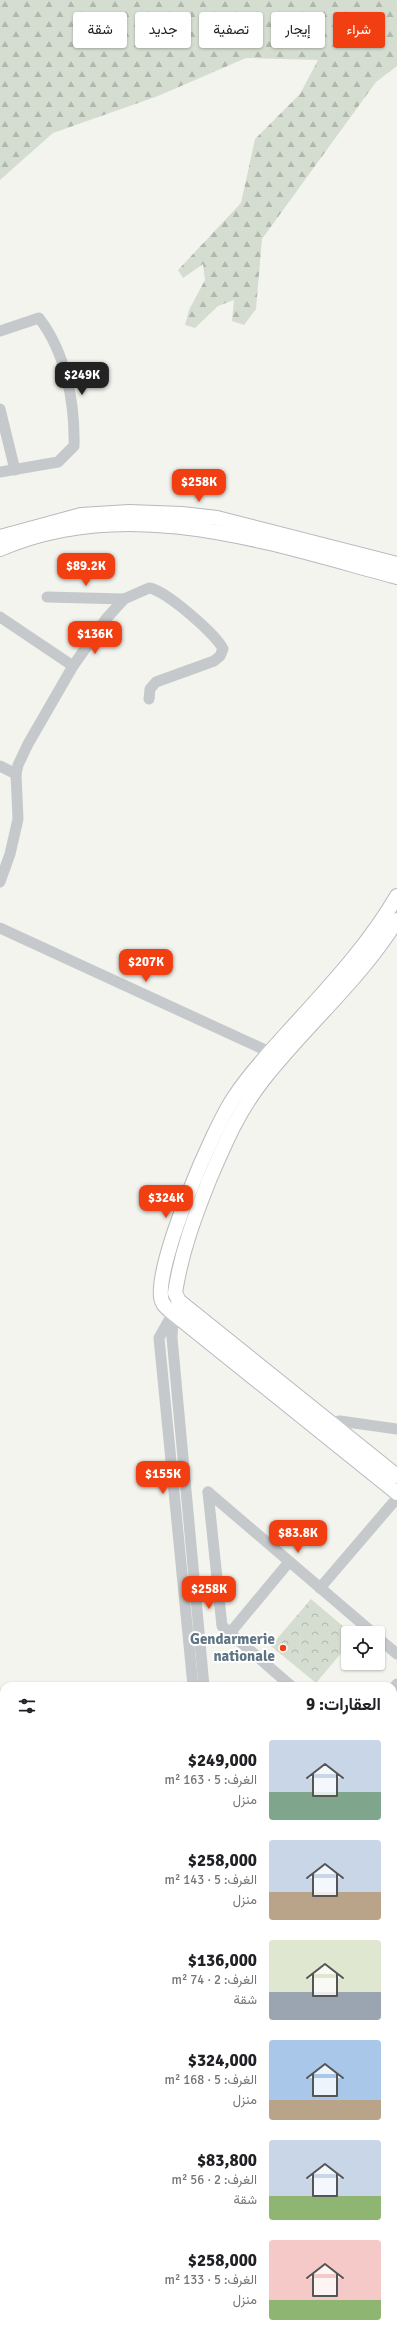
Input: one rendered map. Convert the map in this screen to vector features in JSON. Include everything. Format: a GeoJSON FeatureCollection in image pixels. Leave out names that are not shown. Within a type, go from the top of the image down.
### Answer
{"type":"FeatureCollection","features":[{"type":"Feature","properties":{"kind":"main road"},"geometry":{"type":"LineString","coordinates":[[0,537],[81,515],[129,512],[182,514],[217,518],[397,564]]}},
{"type":"Feature","properties":{"kind":"main road"},"geometry":{"type":"LineString","coordinates":[[0,549],[21,540],[73,527],[127,524],[168,525],[248,538],[397,577]]}},
{"type":"Feature","properties":{"kind":"main road"},"geometry":{"type":"LineString","coordinates":[[397,896],[364,944],[276,1055],[227,1135],[191,1223],[177,1277],[175,1293],[176,1307],[316,1426],[397,1492]]}},
{"type":"Feature","properties":{"kind":"main road"},"geometry":{"type":"LineString","coordinates":[[276,1055],[361,970],[397,920]]}},
{"type":"Feature","properties":{"kind":"main road"},"geometry":{"type":"LineString","coordinates":[[176,1307],[332,1422],[397,1476]]}},
{"type":"Feature","properties":{"kind":"street"},"geometry":{"type":"LineString","coordinates":[[0,331],[39,318],[46,327],[63,365],[75,418],[74,446],[58,462],[0,472]]}},
{"type":"Feature","properties":{"kind":"street"},"geometry":{"type":"LineString","coordinates":[[0,409],[15,470]]}},
{"type":"Feature","properties":{"kind":"street"},"geometry":{"type":"LineString","coordinates":[[0,882],[10,854],[18,819],[16,774],[18,765],[28,744],[73,666],[106,619],[124,599],[149,588],[157,590],[184,610],[214,637],[223,649],[220,656],[214,661],[156,682],[150,689],[149,699]]}},
{"type":"Feature","properties":{"kind":"street"},"geometry":{"type":"LineString","coordinates":[[47,597],[124,599]]}},
{"type":"Feature","properties":{"kind":"street"},"geometry":{"type":"LineString","coordinates":[[0,617],[73,666]]}},
{"type":"Feature","properties":{"kind":"street"},"geometry":{"type":"LineString","coordinates":[[0,766],[16,774]]}},
{"type":"Feature","properties":{"kind":"street"},"geometry":{"type":"LineString","coordinates":[[0,928],[276,1055]]}},
{"type":"Feature","properties":{"kind":"street"},"geometry":{"type":"LineString","coordinates":[[176,1307],[159,1338],[194,1682]]}},
{"type":"Feature","properties":{"kind":"street"},"geometry":{"type":"LineString","coordinates":[[176,1307],[172,1338],[204,1682]]}},
{"type":"Feature","properties":{"kind":"street"},"geometry":{"type":"LineString","coordinates":[[316,1426],[343,1421],[397,1429]]}},
{"type":"Feature","properties":{"kind":"street"},"geometry":{"type":"LineString","coordinates":[[286,1682],[222,1626],[208,1492],[364,1626]]}},
{"type":"Feature","properties":{"kind":"street"},"geometry":{"type":"LineString","coordinates":[[320,1588],[378,1527],[397,1498]]}},
{"type":"Feature","properties":{"kind":"street"},"geometry":{"type":"LineString","coordinates":[[230,1633],[289,1562]]}},
{"type":"Feature","properties":{"kind":"street"},"geometry":{"type":"LineString","coordinates":[[385,1644],[397,1654]]}},
{"type":"Feature","properties":{"kind":"green space"},"geometry":{"type":"Polygon","coordinates":[[[0,0],[397,0],[397,66],[376,82],[262,239],[256,309],[244,325],[232,321],[234,300],[218,306],[195,328],[185,325],[189,310],[205,280],[203,264],[183,278],[178,270],[241,203],[255,139],[300,94],[318,60],[246,58],[158,96],[53,133],[0,180],[0,0]]]}},
{"type":"Feature","properties":{"kind":"green space"},"geometry":{"type":"Polygon","coordinates":[[[311,1599],[343,1626],[341,1626],[341,1653],[317,1682],[315,1682],[271,1646],[311,1599]]]}},
{"type":"Feature","properties":{"kind":"place","name":"Gendarmerie nationale"},"geometry":{"type":"Point","coordinates":[283,1648]}}]}
